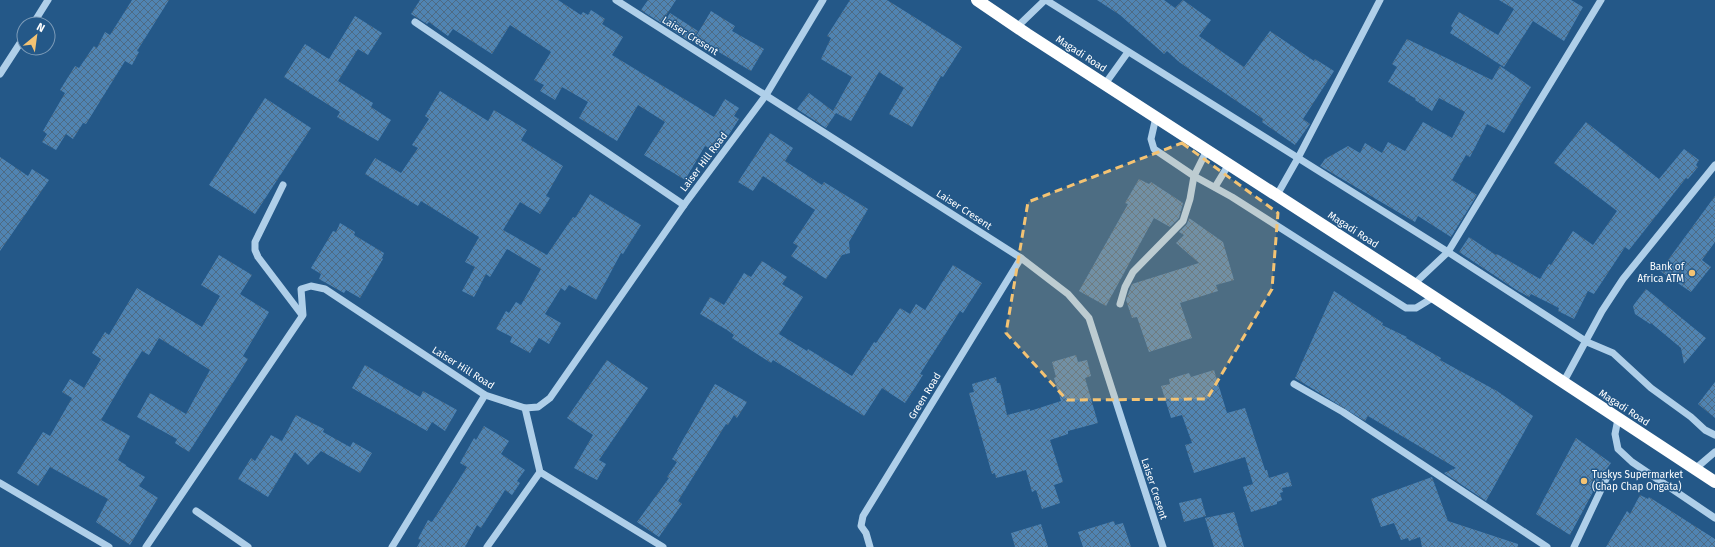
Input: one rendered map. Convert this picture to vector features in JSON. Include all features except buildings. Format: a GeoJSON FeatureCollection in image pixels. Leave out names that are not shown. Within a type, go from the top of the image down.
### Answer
{"type":"FeatureCollection","features":[{"type":"Feature","properties":{"kind":"highway","name":"Magadi Road"},"geometry":{"type":"LineString","coordinates":[[977,0],[1017,28],[1434,297],[1715,482]]}},
{"type":"Feature","properties":{"kind":"street"},"geometry":{"type":"LineString","coordinates":[[38,16],[48,0]]}},
{"type":"Feature","properties":{"kind":"street","name":"Laiser Cresent"},"geometry":{"type":"LineString","coordinates":[[616,0],[1021,258],[1068,294],[1089,318],[1162,547]]}},
{"type":"Feature","properties":{"kind":"street","name":"Laiser Hill Road"},"geometry":{"type":"LineString","coordinates":[[302,315],[301,289],[311,286],[325,289],[485,395],[525,408],[538,407],[550,398],[684,205],[766,95],[823,0]]}},
{"type":"Feature","properties":{"kind":"street"},"geometry":{"type":"LineString","coordinates":[[1017,28],[1046,0],[1448,252],[1587,342],[1613,353],[1651,388],[1705,430],[1715,435]]}},
{"type":"Feature","properties":{"kind":"street"},"geometry":{"type":"LineString","coordinates":[[1277,195],[1298,158],[1380,0]]}},
{"type":"Feature","properties":{"kind":"street"},"geometry":{"type":"LineString","coordinates":[[1414,284],[1448,252],[1601,0]]}},
{"type":"Feature","properties":{"kind":"street"},"geometry":{"type":"LineString","coordinates":[[415,22],[684,205]]}},
{"type":"Feature","properties":{"kind":"street"},"geometry":{"type":"LineString","coordinates":[[0,74],[16,49]]}},
{"type":"Feature","properties":{"kind":"street"},"geometry":{"type":"LineString","coordinates":[[1105,84],[1128,52]]}},
{"type":"Feature","properties":{"kind":"street"},"geometry":{"type":"LineString","coordinates":[[1156,117],[1151,139],[1154,149],[1194,176],[1215,187],[1406,308],[1416,308],[1434,297]]}},
{"type":"Feature","properties":{"kind":"street"},"geometry":{"type":"LineString","coordinates":[[1120,304],[1125,287],[1133,272],[1183,221],[1190,199],[1194,176],[1207,150]]}},
{"type":"Feature","properties":{"kind":"street"},"geometry":{"type":"LineString","coordinates":[[1215,187],[1229,164]]}},
{"type":"Feature","properties":{"kind":"street"},"geometry":{"type":"LineString","coordinates":[[1563,383],[1587,342],[1602,311],[1623,279],[1715,165]]}},
{"type":"Feature","properties":{"kind":"street"},"geometry":{"type":"LineString","coordinates":[[146,547],[302,315],[258,257],[255,250],[255,242],[283,185]]}},
{"type":"Feature","properties":{"kind":"street","name":"Green Road"},"geometry":{"type":"LineString","coordinates":[[870,547],[866,533],[861,526],[863,516],[1021,258]]}},
{"type":"Feature","properties":{"kind":"street"},"geometry":{"type":"LineString","coordinates":[[1294,384],[1343,412],[1547,547]]}},
{"type":"Feature","properties":{"kind":"street"},"geometry":{"type":"LineString","coordinates":[[392,547],[485,395]]}},
{"type":"Feature","properties":{"kind":"street"},"geometry":{"type":"LineString","coordinates":[[525,408],[540,472],[663,547]]}},
{"type":"Feature","properties":{"kind":"street"},"geometry":{"type":"LineString","coordinates":[[1618,419],[1615,434],[1618,449],[1632,462],[1715,518]]}},
{"type":"Feature","properties":{"kind":"street"},"geometry":{"type":"LineString","coordinates":[[1695,469],[1715,452]]}},
{"type":"Feature","properties":{"kind":"street"},"geometry":{"type":"LineString","coordinates":[[488,547],[540,472]]}},
{"type":"Feature","properties":{"kind":"street"},"geometry":{"type":"LineString","coordinates":[[1574,547],[1607,477]]}},
{"type":"Feature","properties":{"kind":"street"},"geometry":{"type":"LineString","coordinates":[[0,483],[109,547]]}},
{"type":"Feature","properties":{"kind":"street"},"geometry":{"type":"LineString","coordinates":[[196,511],[248,547]]}},
{"type":"Feature","properties":{"kind":"highlighted area"},"geometry":{"type":"Polygon","coordinates":[[[1182,143],[1278,213],[1272,289],[1207,399],[1067,400],[1006,333],[1028,202],[1182,143]]]}},
{"type":"Feature","properties":{"kind":"place","name":"Bank of Africa ATM"},"geometry":{"type":"Point","coordinates":[1692,273]}},
{"type":"Feature","properties":{"kind":"place","name":"Tuskys Supermarket (Chap Chap Ongata)"},"geometry":{"type":"Point","coordinates":[1584,481]}}]}
